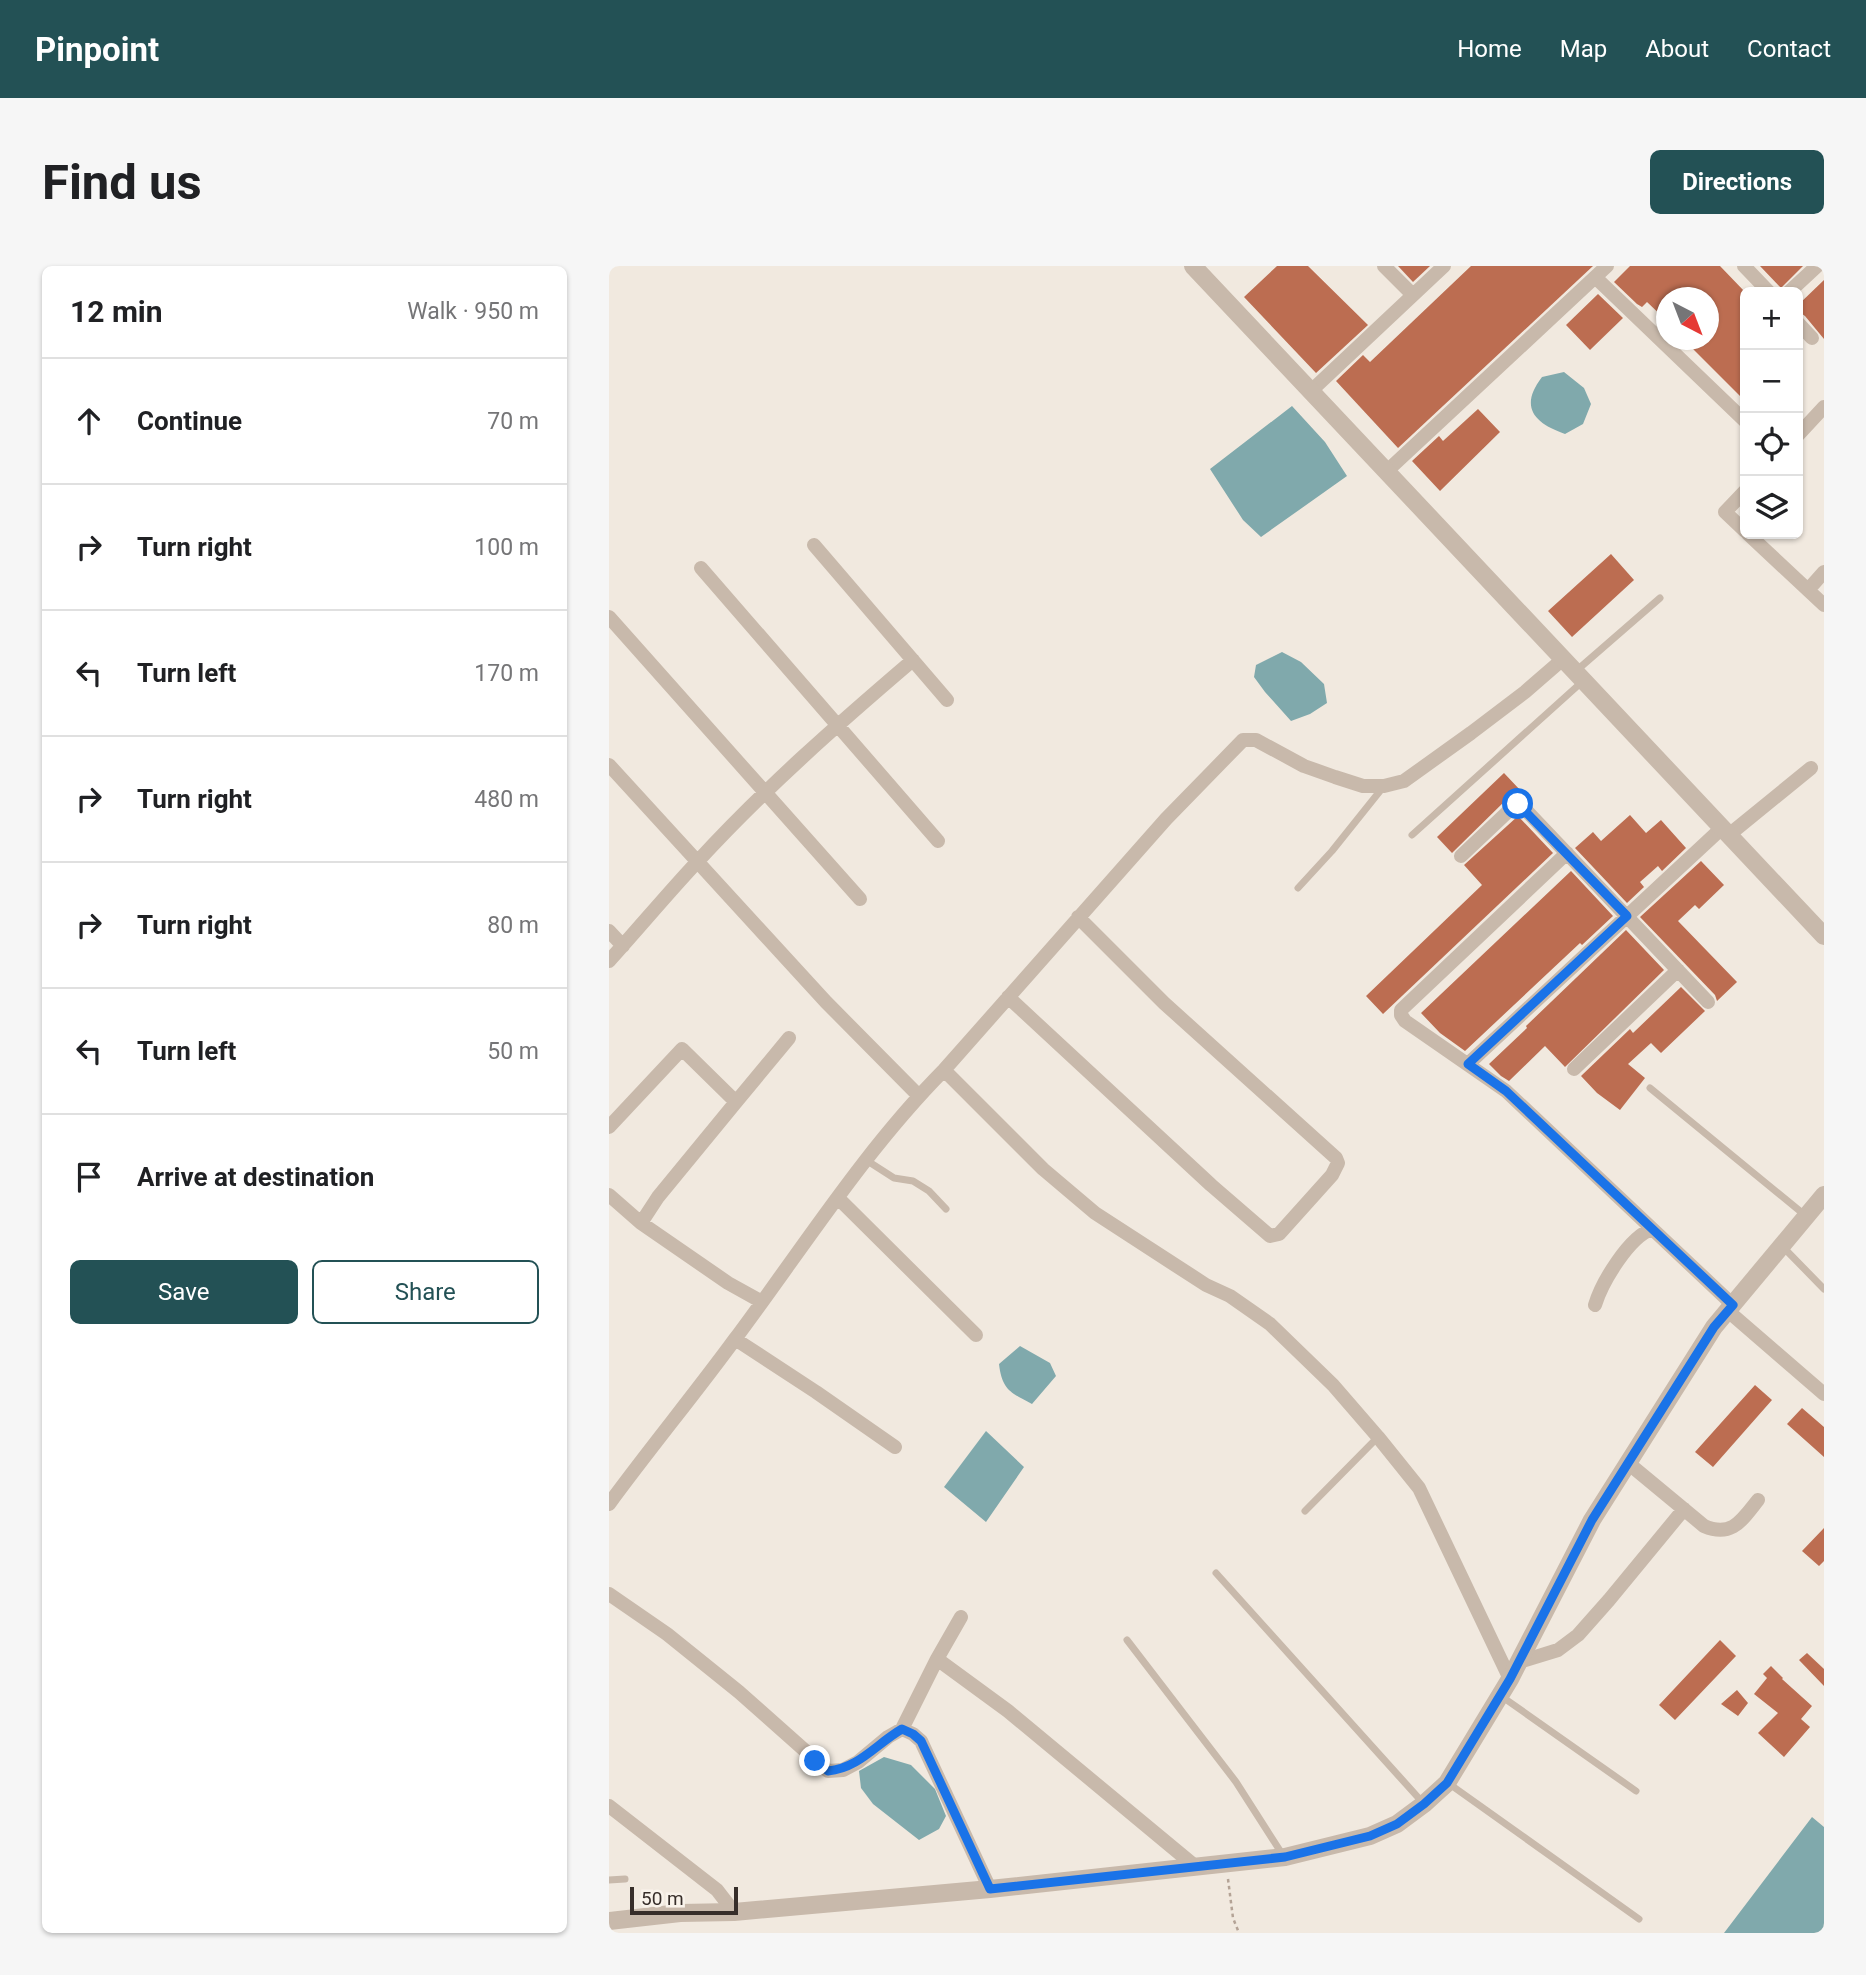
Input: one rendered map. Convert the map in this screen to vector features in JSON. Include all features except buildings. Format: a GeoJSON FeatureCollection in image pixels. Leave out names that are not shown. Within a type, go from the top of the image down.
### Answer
{"type":"FeatureCollection","features":[{"type":"Feature","properties":{"kind":"street"},"geometry":{"type":"LineString","coordinates":[[1193,266],[1824,936]]}},
{"type":"Feature","properties":{"kind":"street"},"geometry":{"type":"LineString","coordinates":[[1384,266],[1413,295]]}},
{"type":"Feature","properties":{"kind":"street"},"geometry":{"type":"LineString","coordinates":[[1311,391],[1444,266]]}},
{"type":"Feature","properties":{"kind":"street"},"geometry":{"type":"LineString","coordinates":[[1387,471],[1607,266]]}},
{"type":"Feature","properties":{"kind":"street"},"geometry":{"type":"LineString","coordinates":[[1744,266],[1764,287]]}},
{"type":"Feature","properties":{"kind":"street"},"geometry":{"type":"LineString","coordinates":[[1794,287],[1817,266]]}},
{"type":"Feature","properties":{"kind":"street"},"geometry":{"type":"LineString","coordinates":[[1595,277],[1740,416]]}},
{"type":"Feature","properties":{"kind":"street"},"geometry":{"type":"LineString","coordinates":[[1803,328],[1812,338]]}},
{"type":"Feature","properties":{"kind":"street"},"geometry":{"type":"LineString","coordinates":[[1803,430],[1824,407]]}},
{"type":"Feature","properties":{"kind":"street"},"geometry":{"type":"LineString","coordinates":[[1740,496],[1725,512],[1740,526]]}},
{"type":"Feature","properties":{"kind":"street"},"geometry":{"type":"LineString","coordinates":[[1754,539],[1824,605]]}},
{"type":"Feature","properties":{"kind":"street"},"geometry":{"type":"LineString","coordinates":[[814,545],[947,700]]}},
{"type":"Feature","properties":{"kind":"street"},"geometry":{"type":"LineString","coordinates":[[701,568],[938,841]]}},
{"type":"Feature","properties":{"kind":"street"},"geometry":{"type":"LineString","coordinates":[[1808,590],[1824,572]]}},
{"type":"Feature","properties":{"kind":"street"},"geometry":{"type":"LineString","coordinates":[[609,617],[860,899]]}},
{"type":"Feature","properties":{"kind":"street"},"geometry":{"type":"LineString","coordinates":[[609,961],[698,860],[765,792],[913,660]]}},
{"type":"Feature","properties":{"kind":"street"},"geometry":{"type":"LineString","coordinates":[[609,1504],[735,1339],[866,1160],[919,1096],[1165,819],[1243,740],[1256,740],[1304,766],[1335,777],[1363,786],[1384,786],[1404,780],[1525,692],[1574,670]]}},
{"type":"Feature","properties":{"kind":"street"},"geometry":{"type":"LineString","coordinates":[[609,765],[827,1002],[919,1096]]}},
{"type":"Feature","properties":{"kind":"street"},"geometry":{"type":"LineString","coordinates":[[1468,1064],[1627,916],[1726,831],[1811,768]]}},
{"type":"Feature","properties":{"kind":"street"},"geometry":{"type":"LineString","coordinates":[[1461,856],[1518,804],[1708,1002]]}},
{"type":"Feature","properties":{"kind":"street"},"geometry":{"type":"LineString","coordinates":[[1567,853],[1401,1010],[1401,1015],[1405,1021],[1506,1091],[1652,1229],[1730,1308],[1824,1394]]}},
{"type":"Feature","properties":{"kind":"street"},"geometry":{"type":"LineString","coordinates":[[1008,997],[1270,1237],[1279,1234],[1332,1175],[1338,1163],[1336,1158],[1164,1003],[1078,916]]}},
{"type":"Feature","properties":{"kind":"street"},"geometry":{"type":"LineString","coordinates":[[609,931],[623,946]]}},
{"type":"Feature","properties":{"kind":"street"},"geometry":{"type":"LineString","coordinates":[[1574,1069],[1678,970]]}},
{"type":"Feature","properties":{"kind":"street"},"geometry":{"type":"LineString","coordinates":[[641,1223],[658,1197],[789,1038]]}},
{"type":"Feature","properties":{"kind":"street"},"geometry":{"type":"LineString","coordinates":[[609,1128],[682,1049],[736,1102]]}},
{"type":"Feature","properties":{"kind":"street"},"geometry":{"type":"LineString","coordinates":[[944,1070],[1043,1169],[1095,1213],[1271,1324],[1333,1385],[1419,1488],[1510,1679]]}},
{"type":"Feature","properties":{"kind":"street"},"geometry":{"type":"LineString","coordinates":[[609,1195],[641,1223],[728,1283],[762,1302]]}},
{"type":"Feature","properties":{"kind":"street"},"geometry":{"type":"LineString","coordinates":[[609,1921],[990,1889],[1285,1857],[1370,1836],[1397,1824],[1447,1783],[1510,1679],[1592,1520],[1714,1327],[1824,1195]]}},
{"type":"Feature","properties":{"kind":"street"},"geometry":{"type":"LineString","coordinates":[[838,1198],[976,1335]]}},
{"type":"Feature","properties":{"kind":"street"},"geometry":{"type":"LineString","coordinates":[[1595,1305],[1601,1286],[1629,1247],[1642,1233],[1652,1229]]}},
{"type":"Feature","properties":{"kind":"street"},"geometry":{"type":"LineString","coordinates":[[735,1339],[895,1447]]}},
{"type":"Feature","properties":{"kind":"street"},"geometry":{"type":"LineString","coordinates":[[1628,1463],[1704,1526],[1717,1531],[1733,1528],[1758,1500]]}},
{"type":"Feature","properties":{"kind":"street"},"geometry":{"type":"LineString","coordinates":[[1519,1662],[1558,1650],[1578,1634],[1684,1509]]}},
{"type":"Feature","properties":{"kind":"street"},"geometry":{"type":"LineString","coordinates":[[609,1594],[667,1634],[739,1692],[828,1771],[843,1770],[902,1729],[961,1618]]}},
{"type":"Feature","properties":{"kind":"street"},"geometry":{"type":"LineString","coordinates":[[937,1659],[1008,1711],[1196,1867]]}},
{"type":"Feature","properties":{"kind":"street"},"geometry":{"type":"LineString","coordinates":[[902,1729],[921,1741],[990,1889]]}},
{"type":"Feature","properties":{"kind":"street"},"geometry":{"type":"LineString","coordinates":[[609,1807],[717,1890],[734,1912]]}},
{"type":"Feature","properties":{"kind":"lane"},"geometry":{"type":"LineString","coordinates":[[1412,835],[1574,670],[1660,598]]}},
{"type":"Feature","properties":{"kind":"lane"},"geometry":{"type":"LineString","coordinates":[[1298,888],[1332,851],[1384,786]]}},
{"type":"Feature","properties":{"kind":"lane"},"geometry":{"type":"LineString","coordinates":[[1650,1088],[1806,1217]]}},
{"type":"Feature","properties":{"kind":"lane"},"geometry":{"type":"LineString","coordinates":[[866,1160],[894,1178],[913,1181],[929,1191],[946,1209]]}},
{"type":"Feature","properties":{"kind":"lane"},"geometry":{"type":"LineString","coordinates":[[1782,1247],[1824,1289]]}},
{"type":"Feature","properties":{"kind":"lane"},"geometry":{"type":"LineString","coordinates":[[1305,1511],[1378,1437]]}},
{"type":"Feature","properties":{"kind":"lane"},"geometry":{"type":"LineString","coordinates":[[1216,1573],[1424,1804]]}},
{"type":"Feature","properties":{"kind":"lane"},"geometry":{"type":"LineString","coordinates":[[1127,1640],[1236,1782],[1285,1857]]}},
{"type":"Feature","properties":{"kind":"lane"},"geometry":{"type":"LineString","coordinates":[[1500,1696],[1636,1791]]}},
{"type":"Feature","properties":{"kind":"lane"},"geometry":{"type":"LineString","coordinates":[[1447,1783],[1639,1919]]}},
{"type":"Feature","properties":{"kind":"lane"},"geometry":{"type":"LineString","coordinates":[[609,1880],[625,1879]]}},
{"type":"Feature","properties":{"kind":"path"},"geometry":{"type":"LineString","coordinates":[[1226,1862],[1233,1918],[1239,1933]]}},
{"type":"Feature","properties":{"kind":"water"},"geometry":{"type":"Polygon","coordinates":[[[1564,372],[1584,388],[1591,404],[1583,424],[1565,434],[1545,425],[1533,413],[1531,405],[1535,388],[1542,377],[1564,372]]]}},
{"type":"Feature","properties":{"kind":"water"},"geometry":{"type":"Polygon","coordinates":[[[1292,406],[1325,442],[1347,476],[1261,537],[1243,520],[1210,469],[1292,406]]]}},
{"type":"Feature","properties":{"kind":"water"},"geometry":{"type":"Polygon","coordinates":[[[1282,652],[1301,662],[1324,684],[1327,703],[1310,714],[1291,721],[1254,677],[1256,665],[1282,652]]]}},
{"type":"Feature","properties":{"kind":"water"},"geometry":{"type":"Polygon","coordinates":[[[1020,1346],[1050,1363],[1056,1376],[1032,1404],[1009,1390],[1000,1373],[999,1364],[1020,1346]]]}},
{"type":"Feature","properties":{"kind":"water"},"geometry":{"type":"Polygon","coordinates":[[[986,1431],[1024,1467],[986,1522],[944,1487],[986,1431]]]}},
{"type":"Feature","properties":{"kind":"water"},"geometry":{"type":"Polygon","coordinates":[[[884,1757],[911,1765],[935,1789],[946,1816],[939,1829],[919,1840],[873,1804],[861,1788],[859,1771],[884,1757]]]}},
{"type":"Feature","properties":{"kind":"water"},"geometry":{"type":"Polygon","coordinates":[[[1812,1817],[1824,1827],[1824,1933],[1724,1933],[1812,1817]]]}},
{"type":"Feature","properties":{"kind":"route"},"geometry":{"type":"LineString","coordinates":[[815,1761],[828,1771],[843,1770],[902,1729],[913,1734],[921,1741],[990,1889],[1285,1857],[1370,1836],[1393,1826],[1424,1804],[1447,1783],[1510,1679],[1592,1520],[1714,1327],[1733,1305],[1506,1091],[1468,1064],[1627,916],[1518,804]]}}]}
